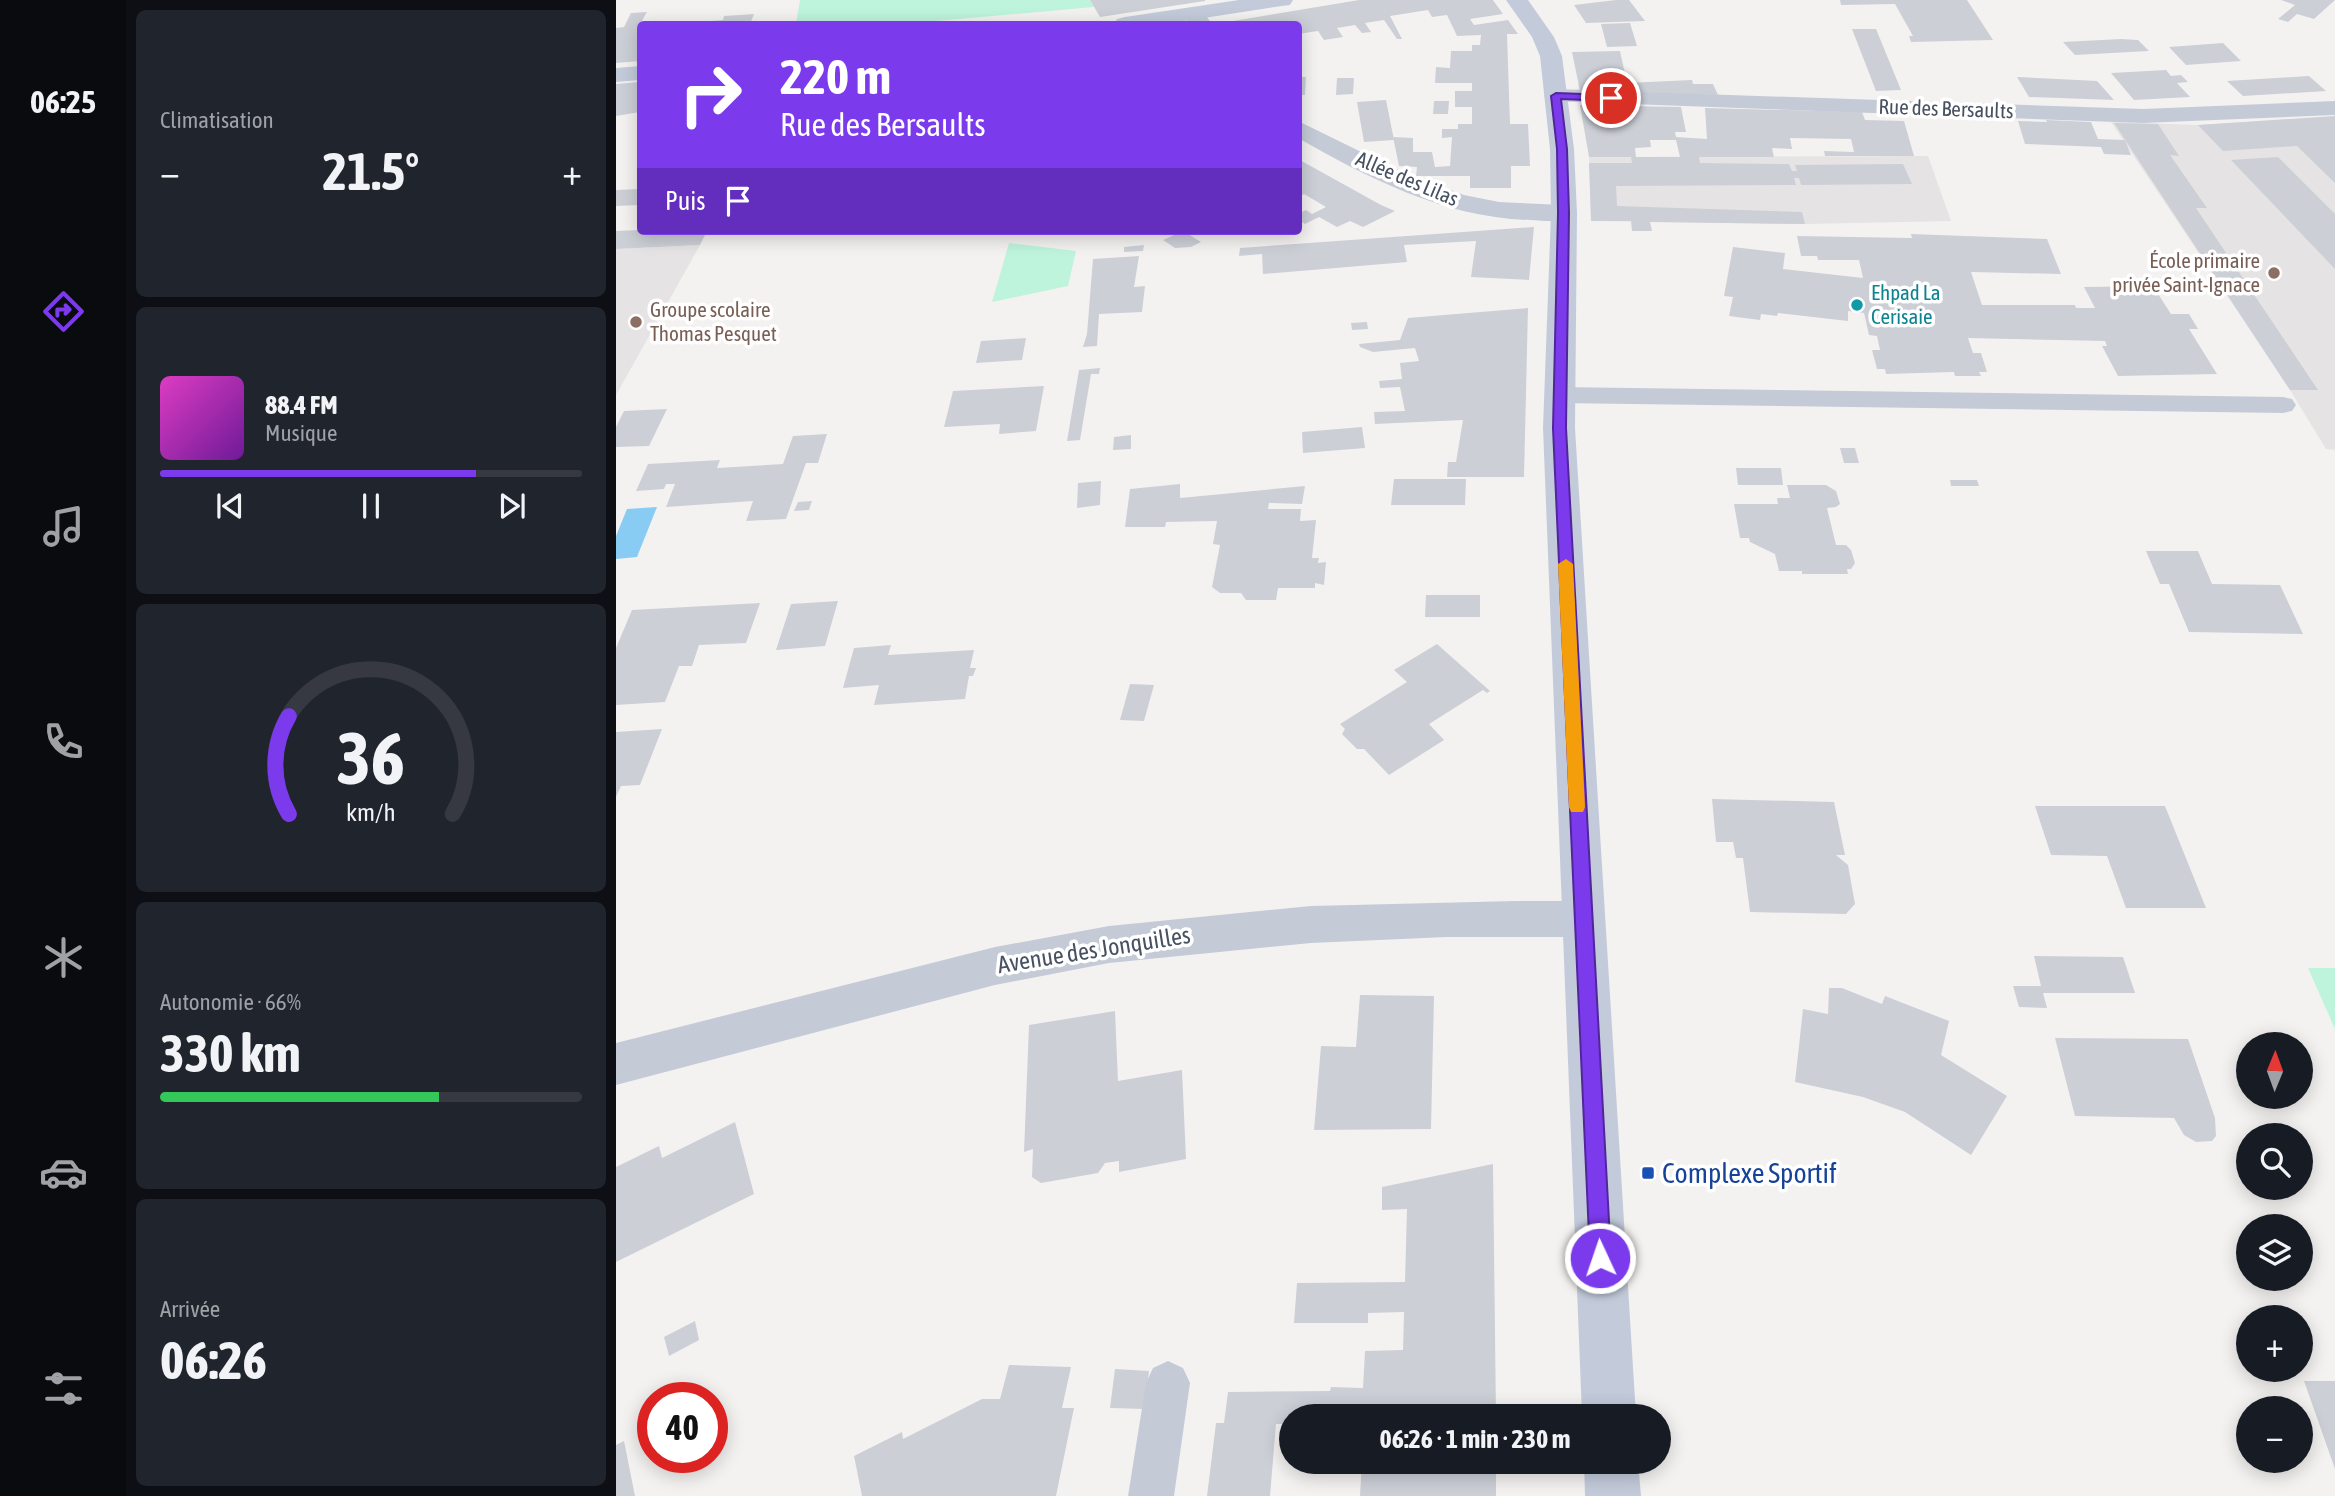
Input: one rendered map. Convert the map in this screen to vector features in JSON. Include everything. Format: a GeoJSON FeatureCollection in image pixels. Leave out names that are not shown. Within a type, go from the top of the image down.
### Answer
{"type":"FeatureCollection","features":[{"type":"Feature","properties":{"kind":"street"},"geometry":{"type":"LineString","coordinates":[[1517,0],[1548,46],[1562,149],[1564,213],[1558,395],[1608,1404]]}},
{"type":"Feature","properties":{"kind":"street"},"geometry":{"type":"LineString","coordinates":[[1168,21],[1197,19],[1274,1]]}},
{"type":"Feature","properties":{"kind":"street"},"geometry":{"type":"LineString","coordinates":[[616,75],[637,74]]}},
{"type":"Feature","properties":{"kind":"street","name":"Rue des Bersaults"},"geometry":{"type":"LineString","coordinates":[[1556,96],[2143,117],[2335,108]]}},
{"type":"Feature","properties":{"kind":"street","name":"Allée des Lilas"},"geometry":{"type":"LineString","coordinates":[[1302,130],[1411,184],[1454,200],[1505,211],[1564,213]]}},
{"type":"Feature","properties":{"kind":"street","name":"Avenue des Jonquilles"},"geometry":{"type":"LineString","coordinates":[[616,1064],[764,1028],[980,969],[1129,942],[1236,929],[1356,920],[1583,919]]}},
{"type":"Feature","properties":{"kind":"street"},"geometry":{"type":"LineString","coordinates":[[1612,1474],[1613,1496]]}},
{"type":"Feature","properties":{"kind":"lane"},"geometry":{"type":"LineString","coordinates":[[1558,395],[2283,405]]}},
{"type":"Feature","properties":{"kind":"lane"},"geometry":{"type":"LineString","coordinates":[[1152,1496],[1168,1383]]}},
{"type":"Feature","properties":{"kind":"shaded area","name":"École primaire privée Saint-Ignace"},"geometry":{"type":"Polygon","coordinates":[[[2314,118],[2335,137],[2335,450],[2326,449],[2290,390],[2111,122],[2198,125],[2314,118]]]}},
{"type":"Feature","properties":{"kind":"shaded area"},"geometry":{"type":"Polygon","coordinates":[[[1928,156],[1951,221],[1805,224],[1591,221],[1589,157],[1928,156]]]}},
{"type":"Feature","properties":{"kind":"shaded area","name":"Groupe scolaire Thomas Pesquet"},"geometry":{"type":"Polygon","coordinates":[[[700,245],[616,395],[616,249],[700,245]]]}},
{"type":"Feature","properties":{"kind":"green space"},"geometry":{"type":"Polygon","coordinates":[[[800,0],[1090,0],[1094,7],[937,21],[796,21],[800,0]]]}},
{"type":"Feature","properties":{"kind":"green space"},"geometry":{"type":"Polygon","coordinates":[[[1009,243],[1076,251],[1068,286],[992,302],[1009,243]]]}},
{"type":"Feature","properties":{"kind":"green space"},"geometry":{"type":"Polygon","coordinates":[[[2308,968],[2335,968],[2335,1029],[2308,968]]]}},
{"type":"Feature","properties":{"kind":"water"},"geometry":{"type":"Polygon","coordinates":[[[657,507],[637,557],[616,559],[616,536],[627,509],[657,507]]]}},
{"type":"Feature","properties":{"kind":"building"},"geometry":{"type":"Polygon","coordinates":[[[1090,0],[1205,0],[1205,1],[1100,17],[1090,0]]]}},
{"type":"Feature","properties":{"kind":"building"},"geometry":{"type":"Polygon","coordinates":[[[1359,0],[1493,0],[1503,14],[1470,19],[1474,25],[1508,20],[1518,34],[1507,34],[1510,124],[1528,124],[1530,166],[1511,166],[1511,188],[1470,188],[1470,176],[1416,176],[1417,167],[1399,166],[1393,137],[1413,138],[1413,152],[1432,152],[1435,167],[1450,166],[1452,137],[1442,138],[1442,129],[1458,129],[1458,124],[1472,124],[1472,107],[1455,107],[1455,91],[1472,91],[1472,83],[1435,83],[1436,67],[1450,68],[1451,51],[1472,51],[1472,45],[1480,45],[1481,35],[1457,36],[1447,15],[1432,17],[1428,10],[1390,16],[1402,39],[1397,39],[1384,20],[1365,23],[1371,32],[1362,33],[1355,25],[1337,28],[1343,37],[1324,40],[1318,31],[1302,33],[1302,21],[1233,21],[1359,0]]]}},
{"type":"Feature","properties":{"kind":"building"},"geometry":{"type":"Polygon","coordinates":[[[1629,0],[1645,21],[1586,23],[1574,5],[1629,0]]]}},
{"type":"Feature","properties":{"kind":"building"},"geometry":{"type":"Polygon","coordinates":[[[1840,0],[1967,0],[1993,40],[1911,42],[1909,36],[1913,36],[1895,4],[1841,5],[1840,0]]]}},
{"type":"Feature","properties":{"kind":"building"},"geometry":{"type":"Polygon","coordinates":[[[2281,0],[2335,0],[2314,19],[2297,14],[2288,22],[2278,19],[2295,5],[2281,0]]]}},
{"type":"Feature","properties":{"kind":"building"},"geometry":{"type":"Polygon","coordinates":[[[647,12],[642,21],[637,21],[637,61],[616,63],[616,28],[624,27],[631,13],[647,12]]]}},
{"type":"Feature","properties":{"kind":"building"},"geometry":{"type":"Polygon","coordinates":[[[754,14],[751,21],[710,21],[723,20],[724,16],[754,14]]]}},
{"type":"Feature","properties":{"kind":"building"},"geometry":{"type":"Polygon","coordinates":[[[1630,23],[1637,46],[1607,47],[1601,24],[1630,23]]]}},
{"type":"Feature","properties":{"kind":"building"},"geometry":{"type":"Polygon","coordinates":[[[1852,29],[1876,29],[1901,90],[1876,91],[1852,29]]]}},
{"type":"Feature","properties":{"kind":"building"},"geometry":{"type":"Polygon","coordinates":[[[2138,40],[2149,51],[2075,55],[2063,42],[2138,40]]]}},
{"type":"Feature","properties":{"kind":"building"},"geometry":{"type":"Polygon","coordinates":[[[2223,43],[2241,61],[2186,65],[2169,47],[2223,43]]]}},
{"type":"Feature","properties":{"kind":"building"},"geometry":{"type":"Polygon","coordinates":[[[1620,51],[1627,83],[1692,80],[1693,84],[1713,84],[1718,95],[1580,91],[1572,52],[1620,51]]]}},
{"type":"Feature","properties":{"kind":"building"},"geometry":{"type":"Polygon","coordinates":[[[2166,70],[2171,76],[2181,75],[2188,82],[2177,83],[2190,97],[2134,100],[2111,73],[2166,70]]]}},
{"type":"Feature","properties":{"kind":"building"},"geometry":{"type":"Polygon","coordinates":[[[2309,76],[2326,91],[2243,96],[2227,81],[2309,76]]]}},
{"type":"Feature","properties":{"kind":"building"},"geometry":{"type":"Polygon","coordinates":[[[1302,77],[1306,77],[1305,95],[1302,95],[1302,77]]]}},
{"type":"Feature","properties":{"kind":"building"},"geometry":{"type":"Polygon","coordinates":[[[2017,77],[2097,81],[2114,100],[2029,97],[2017,77]]]}},
{"type":"Feature","properties":{"kind":"building"},"geometry":{"type":"Polygon","coordinates":[[[1337,78],[1354,78],[1353,94],[1336,95],[1337,78]]]}},
{"type":"Feature","properties":{"kind":"building"},"geometry":{"type":"Polygon","coordinates":[[[637,82],[637,112],[616,116],[616,84],[637,82]]]}},
{"type":"Feature","properties":{"kind":"building"},"geometry":{"type":"Polygon","coordinates":[[[1386,100],[1394,140],[1364,142],[1357,102],[1386,100]]]}},
{"type":"Feature","properties":{"kind":"building"},"geometry":{"type":"Polygon","coordinates":[[[1434,101],[1449,101],[1448,114],[1433,114],[1434,101]]]}},
{"type":"Feature","properties":{"kind":"building"},"geometry":{"type":"Polygon","coordinates":[[[1580,105],[1681,107],[1686,132],[1675,132],[1676,137],[1707,139],[1705,108],[1862,112],[1865,120],[1904,121],[1914,156],[1825,156],[1824,151],[1854,152],[1851,139],[1790,138],[1792,149],[1772,148],[1774,157],[1699,157],[1700,163],[1789,164],[1792,171],[1797,171],[1795,165],[1903,164],[1912,184],[1801,185],[1799,178],[1794,178],[1796,185],[1616,186],[1617,206],[1802,212],[1805,224],[1650,222],[1652,231],[1632,231],[1631,221],[1591,221],[1589,163],[1632,163],[1631,157],[1589,157],[1580,105]],[[1650,140],[1651,147],[1635,148],[1636,157],[1680,157],[1676,140],[1650,140]]]}},
{"type":"Feature","properties":{"kind":"building"},"geometry":{"type":"Polygon","coordinates":[[[2335,116],[2335,183],[2297,146],[2223,151],[2198,125],[2335,116]]]}},
{"type":"Feature","properties":{"kind":"building"},"geometry":{"type":"Polygon","coordinates":[[[2046,120],[2091,122],[2098,139],[2125,140],[2131,155],[2104,154],[2101,147],[2025,144],[2018,121],[2047,122],[2046,120]]]}},
{"type":"Feature","properties":{"kind":"building"},"geometry":{"type":"Polygon","coordinates":[[[2114,123],[2158,124],[2179,156],[2170,155],[2207,208],[2196,208],[2318,390],[2290,390],[2114,123]]]}},
{"type":"Feature","properties":{"kind":"building"},"geometry":{"type":"Polygon","coordinates":[[[2278,157],[2335,214],[2335,269],[2231,160],[2278,157]]]}},
{"type":"Feature","properties":{"kind":"building"},"geometry":{"type":"Polygon","coordinates":[[[1302,161],[1395,211],[1363,227],[1350,221],[1337,227],[1319,217],[1305,224],[1302,222],[1302,212],[1306,210],[1312,214],[1326,207],[1302,195],[1302,161]]]}},
{"type":"Feature","properties":{"kind":"building"},"geometry":{"type":"Polygon","coordinates":[[[637,189],[637,205],[616,206],[616,190],[637,189]]]}},
{"type":"Feature","properties":{"kind":"building"},"geometry":{"type":"Polygon","coordinates":[[[1534,227],[1529,280],[1471,277],[1476,241],[1404,245],[1407,262],[1263,274],[1262,254],[1239,256],[1240,248],[1534,227]]]}},
{"type":"Feature","properties":{"kind":"building"},"geometry":{"type":"Polygon","coordinates":[[[637,230],[637,235],[705,235],[700,245],[616,249],[616,231],[637,230]]]}},
{"type":"Feature","properties":{"kind":"building","name":"Ehpad La Cerisaie"},"geometry":{"type":"Polygon","coordinates":[[[1911,234],[2047,239],[2061,274],[1971,272],[1982,305],[2075,305],[2076,308],[2095,308],[2084,287],[2153,286],[2171,314],[2189,314],[2198,329],[2189,329],[2217,374],[2118,376],[2102,346],[2107,346],[2105,341],[1968,338],[1973,353],[1981,353],[1987,372],[1979,372],[1981,376],[1955,376],[1954,372],[1886,374],[1885,369],[1877,369],[1872,350],[1880,350],[1877,336],[1869,335],[1864,313],[1848,311],[1848,321],[1778,313],[1777,316],[1761,314],[1760,320],[1729,316],[1733,297],[1724,296],[1733,247],[1785,253],[1783,269],[1863,278],[1859,260],[1818,260],[1817,256],[1801,256],[1797,236],[1912,238],[1911,234]]]}},
{"type":"Feature","properties":{"kind":"building"},"geometry":{"type":"Polygon","coordinates":[[[1174,235],[1190,235],[1201,242],[1191,247],[1175,248],[1163,240],[1174,235]]]}},
{"type":"Feature","properties":{"kind":"building"},"geometry":{"type":"Polygon","coordinates":[[[1144,245],[1143,251],[1124,252],[1124,247],[1144,245]]]}},
{"type":"Feature","properties":{"kind":"building"},"geometry":{"type":"Polygon","coordinates":[[[1139,256],[1134,287],[1145,286],[1142,312],[1099,314],[1097,346],[1083,347],[1087,334],[1093,259],[1139,256]]]}},
{"type":"Feature","properties":{"kind":"building"},"geometry":{"type":"Polygon","coordinates":[[[1528,308],[1524,477],[1447,477],[1448,462],[1456,462],[1463,420],[1375,424],[1374,412],[1405,411],[1400,387],[1380,388],[1379,381],[1402,379],[1400,363],[1419,361],[1415,348],[1373,352],[1360,347],[1359,344],[1400,340],[1408,318],[1528,308]]]}},
{"type":"Feature","properties":{"kind":"building"},"geometry":{"type":"Polygon","coordinates":[[[1367,322],[1368,329],[1352,330],[1351,323],[1367,322]]]}},
{"type":"Feature","properties":{"kind":"building"},"geometry":{"type":"Polygon","coordinates":[[[1026,338],[1022,360],[976,363],[981,341],[1026,338]]]}},
{"type":"Feature","properties":{"kind":"building"},"geometry":{"type":"Polygon","coordinates":[[[1100,368],[1099,374],[1091,374],[1080,440],[1067,441],[1079,370],[1100,368]]]}},
{"type":"Feature","properties":{"kind":"building"},"geometry":{"type":"Polygon","coordinates":[[[1044,386],[1036,431],[999,434],[1000,424],[944,427],[953,391],[1044,386]]]}},
{"type":"Feature","properties":{"kind":"building"},"geometry":{"type":"Polygon","coordinates":[[[667,409],[649,446],[616,447],[616,427],[624,411],[667,409]]]}},
{"type":"Feature","properties":{"kind":"building"},"geometry":{"type":"Polygon","coordinates":[[[1362,427],[1365,448],[1303,453],[1302,432],[1362,427]]]}},
{"type":"Feature","properties":{"kind":"building"},"geometry":{"type":"Polygon","coordinates":[[[827,434],[818,463],[806,463],[786,519],[746,521],[753,501],[666,507],[675,484],[666,484],[664,489],[636,491],[648,464],[720,460],[717,468],[783,464],[793,436],[827,434]]]}},
{"type":"Feature","properties":{"kind":"building"},"geometry":{"type":"Polygon","coordinates":[[[1131,435],[1131,449],[1113,450],[1114,437],[1131,435]]]}},
{"type":"Feature","properties":{"kind":"building"},"geometry":{"type":"Polygon","coordinates":[[[1840,448],[1855,448],[1859,463],[1844,463],[1840,448]]]}},
{"type":"Feature","properties":{"kind":"building"},"geometry":{"type":"Polygon","coordinates":[[[1736,468],[1781,468],[1783,485],[1738,485],[1736,468]]]}},
{"type":"Feature","properties":{"kind":"building"},"geometry":{"type":"Polygon","coordinates":[[[1394,479],[1466,479],[1465,505],[1391,505],[1394,479]]]}},
{"type":"Feature","properties":{"kind":"building"},"geometry":{"type":"Polygon","coordinates":[[[1950,480],[1977,480],[1979,486],[1951,486],[1950,480]]]}},
{"type":"Feature","properties":{"kind":"building"},"geometry":{"type":"Polygon","coordinates":[[[1101,481],[1100,505],[1077,508],[1078,483],[1101,481]]]}},
{"type":"Feature","properties":{"kind":"building"},"geometry":{"type":"Polygon","coordinates":[[[1180,484],[1180,498],[1305,486],[1302,504],[1269,503],[1268,509],[1301,509],[1300,521],[1316,520],[1312,558],[1319,558],[1318,563],[1326,562],[1324,585],[1315,583],[1315,588],[1278,588],[1276,600],[1246,600],[1241,593],[1220,593],[1212,587],[1220,545],[1213,544],[1217,521],[1166,522],[1165,527],[1125,527],[1130,489],[1180,484]]]}},
{"type":"Feature","properties":{"kind":"building"},"geometry":{"type":"Polygon","coordinates":[[[1787,485],[1826,485],[1836,491],[1840,504],[1827,508],[1836,545],[1846,545],[1851,550],[1855,563],[1851,569],[1847,569],[1848,574],[1779,571],[1775,554],[1750,542],[1749,538],[1740,538],[1734,504],[1778,504],[1777,498],[1790,498],[1787,485]]]}},
{"type":"Feature","properties":{"kind":"building"},"geometry":{"type":"Polygon","coordinates":[[[812,501],[809,510],[794,511],[798,502],[812,501]]]}},
{"type":"Feature","properties":{"kind":"building"},"geometry":{"type":"Polygon","coordinates":[[[2146,551],[2198,551],[2212,584],[2280,585],[2303,634],[2189,632],[2169,584],[2160,584],[2146,551]]]}},
{"type":"Feature","properties":{"kind":"building"},"geometry":{"type":"Polygon","coordinates":[[[1426,595],[1480,595],[1480,617],[1425,617],[1426,595]]]}},
{"type":"Feature","properties":{"kind":"building"},"geometry":{"type":"Polygon","coordinates":[[[838,601],[825,646],[776,650],[791,604],[838,601]]]}},
{"type":"Feature","properties":{"kind":"building"},"geometry":{"type":"Polygon","coordinates":[[[760,603],[746,643],[699,645],[692,666],[679,666],[665,702],[616,705],[616,648],[632,610],[760,603]]]}},
{"type":"Feature","properties":{"kind":"building"},"geometry":{"type":"Polygon","coordinates":[[[1437,644],[1490,691],[1487,693],[1483,690],[1429,724],[1444,740],[1389,775],[1364,749],[1357,749],[1342,734],[1345,729],[1340,724],[1407,682],[1394,670],[1437,644]]]}},
{"type":"Feature","properties":{"kind":"building"},"geometry":{"type":"Polygon","coordinates":[[[891,645],[888,655],[974,650],[970,668],[976,668],[973,676],[969,676],[965,699],[874,705],[879,685],[843,688],[854,648],[891,645]]]}},
{"type":"Feature","properties":{"kind":"building"},"geometry":{"type":"Polygon","coordinates":[[[1130,684],[1154,685],[1144,721],[1120,720],[1130,684]]]}},
{"type":"Feature","properties":{"kind":"building"},"geometry":{"type":"Polygon","coordinates":[[[662,729],[640,785],[621,786],[616,797],[616,732],[662,729]]]}},
{"type":"Feature","properties":{"kind":"building"},"geometry":{"type":"Polygon","coordinates":[[[1712,799],[1834,802],[1845,855],[1836,855],[1848,865],[1855,904],[1846,914],[1750,912],[1743,858],[1736,858],[1733,842],[1716,842],[1712,799]]]}},
{"type":"Feature","properties":{"kind":"building"},"geometry":{"type":"Polygon","coordinates":[[[2035,806],[2165,806],[2206,908],[2126,908],[2107,856],[2051,855],[2035,806]]]}},
{"type":"Feature","properties":{"kind":"building"},"geometry":{"type":"Polygon","coordinates":[[[2034,956],[2123,957],[2135,993],[2043,993],[2047,1008],[2019,1007],[2013,986],[2041,986],[2034,956]]]}},
{"type":"Feature","properties":{"kind":"building"},"geometry":{"type":"Polygon","coordinates":[[[1829,988],[1842,988],[1882,1004],[1885,996],[1949,1021],[1941,1055],[2007,1096],[1971,1155],[1905,1112],[1863,1097],[1795,1082],[1803,1009],[1828,1014],[1829,988]]]}},
{"type":"Feature","properties":{"kind":"building"},"geometry":{"type":"Polygon","coordinates":[[[1360,995],[1434,996],[1431,1129],[1314,1130],[1321,1046],[1356,1047],[1360,995]]]}},
{"type":"Feature","properties":{"kind":"building"},"geometry":{"type":"Polygon","coordinates":[[[1115,1011],[1118,1081],[1182,1070],[1186,1159],[1119,1172],[1119,1161],[1105,1163],[1098,1173],[1041,1183],[1032,1177],[1033,1149],[1024,1152],[1029,1025],[1115,1011]]]}},
{"type":"Feature","properties":{"kind":"building"},"geometry":{"type":"Polygon","coordinates":[[[2055,1038],[2188,1039],[2215,1118],[2216,1136],[2212,1141],[2196,1142],[2184,1135],[2174,1118],[2075,1116],[2055,1038]]]}},
{"type":"Feature","properties":{"kind":"building"},"geometry":{"type":"Polygon","coordinates":[[[735,1122],[754,1194],[616,1262],[616,1167],[659,1146],[662,1158],[735,1122]]]}},
{"type":"Feature","properties":{"kind":"building"},"geometry":{"type":"Polygon","coordinates":[[[1493,1164],[1496,1404],[1279,1404],[1270,1496],[1207,1496],[1216,1423],[1224,1423],[1228,1392],[1363,1388],[1365,1351],[1403,1350],[1404,1312],[1368,1313],[1368,1323],[1294,1323],[1297,1283],[1405,1282],[1407,1209],[1382,1210],[1382,1187],[1493,1164]]]}},
{"type":"Feature","properties":{"kind":"building"},"geometry":{"type":"Polygon","coordinates":[[[695,1321],[699,1340],[669,1356],[664,1337],[695,1321]]]}},
{"type":"Feature","properties":{"kind":"building"},"geometry":{"type":"Polygon","coordinates":[[[1009,1365],[1071,1367],[1062,1408],[1074,1408],[1056,1496],[862,1496],[854,1456],[902,1432],[903,1439],[982,1399],[1000,1399],[1009,1365]]]}},
{"type":"Feature","properties":{"kind":"building"},"geometry":{"type":"Polygon","coordinates":[[[1115,1369],[1149,1371],[1144,1409],[1110,1408],[1115,1369]]]}},
{"type":"Feature","properties":{"kind":"building"},"geometry":{"type":"Polygon","coordinates":[[[2335,1381],[2335,1469],[2313,1407],[2313,1396],[2309,1396],[2304,1382],[2335,1381]]]}},
{"type":"Feature","properties":{"kind":"building"},"geometry":{"type":"Polygon","coordinates":[[[624,1441],[635,1496],[616,1496],[616,1445],[624,1441]]]}},
{"type":"Feature","properties":{"kind":"building"},"geometry":{"type":"Polygon","coordinates":[[[1361,1474],[1496,1474],[1496,1496],[1360,1496],[1361,1474]]]}},
{"type":"Feature","properties":{"kind":"slow traffic"},"geometry":{"type":"LineString","coordinates":[[1566,564],[1577,807]]}},
{"type":"Feature","properties":{"kind":"place","name":"École primaire privée Saint-Ignace"},"geometry":{"type":"Point","coordinates":[2274,273]}},
{"type":"Feature","properties":{"kind":"place","name":"Ehpad La Cerisaie"},"geometry":{"type":"Point","coordinates":[1857,305]}},
{"type":"Feature","properties":{"kind":"place","name":"Groupe scolaire Thomas Pesquet"},"geometry":{"type":"Point","coordinates":[636,322]}},
{"type":"Feature","properties":{"kind":"place","name":"Complexe Sportif"},"geometry":{"type":"Point","coordinates":[1648,1173]}},
{"type":"Feature","properties":{"kind":"route"},"geometry":{"type":"LineString","coordinates":[[1600,1258],[1559,428],[1564,213],[1562,149],[1556,96],[1611,98]]}}]}
